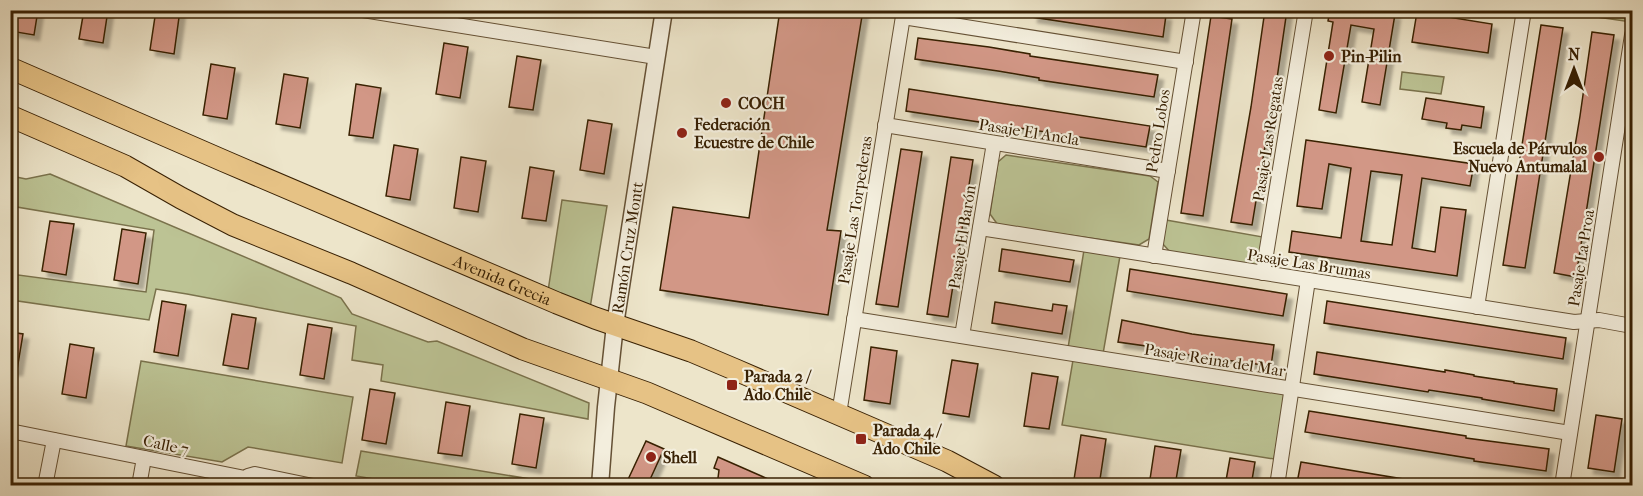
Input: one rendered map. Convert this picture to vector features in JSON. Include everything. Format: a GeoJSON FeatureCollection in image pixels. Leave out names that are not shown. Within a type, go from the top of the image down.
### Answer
{"type":"FeatureCollection","features":[{"type":"Feature","properties":{"kind":"main road","name":"Avenida Grecia"},"geometry":{"type":"LineString","coordinates":[[10,68],[434,251],[615,326],[691,351],[947,461],[994,486]]}},
{"type":"Feature","properties":{"kind":"main road"},"geometry":{"type":"LineString","coordinates":[[10,116],[125,166],[232,225],[351,273],[523,349],[647,393],[864,486]]}},
{"type":"Feature","properties":{"kind":"street"},"geometry":{"type":"LineString","coordinates":[[363,10],[656,57]]}},
{"type":"Feature","properties":{"kind":"street","name":"Ramón Cruz Montt"},"geometry":{"type":"LineString","coordinates":[[600,486],[615,326],[663,10]]}},
{"type":"Feature","properties":{"kind":"street","name":"Pedro Lobos"},"geometry":{"type":"LineString","coordinates":[[1154,256],[1194,10]]}},
{"type":"Feature","properties":{"kind":"street","name":"Pasaje Las Regatas"},"geometry":{"type":"LineString","coordinates":[[1263,273],[1306,10]]}},
{"type":"Feature","properties":{"kind":"street"},"geometry":{"type":"LineString","coordinates":[[1477,307],[1524,10]]}},
{"type":"Feature","properties":{"kind":"street"},"geometry":{"type":"LineString","coordinates":[[903,14],[1186,62]]}},
{"type":"Feature","properties":{"kind":"street","name":"Pasaje Las Torpederas"},"geometry":{"type":"LineString","coordinates":[[839,414],[903,14]]}},
{"type":"Feature","properties":{"kind":"street","name":"Pasaje La Proa"},"geometry":{"type":"LineString","coordinates":[[1562,486],[1632,35]]}},
{"type":"Feature","properties":{"kind":"street","name":"Pasaje El Ancla"},"geometry":{"type":"LineString","coordinates":[[885,125],[1168,171]]}},
{"type":"Feature","properties":{"kind":"street","name":"Pasaje El Barón"},"geometry":{"type":"LineString","coordinates":[[962,336],[994,143]]}},
{"type":"Feature","properties":{"kind":"street","name":"Pasaje Las Brumas"},"geometry":{"type":"LineString","coordinates":[[980,228],[1574,322],[1599,321],[1632,326]]}},
{"type":"Feature","properties":{"kind":"street"},"geometry":{"type":"LineString","coordinates":[[1277,486],[1308,280]]}},
{"type":"Feature","properties":{"kind":"street","name":"Pasaje Reina del Mar"},"geometry":{"type":"LineString","coordinates":[[854,319],[1570,433]]}},
{"type":"Feature","properties":{"kind":"street","name":"Calle 7"},"geometry":{"type":"LineString","coordinates":[[10,431],[144,458],[243,482],[255,474],[313,486]]}},
{"type":"Feature","properties":{"kind":"street"},"geometry":{"type":"LineString","coordinates":[[45,486],[54,440]]}},
{"type":"Feature","properties":{"kind":"street"},"geometry":{"type":"LineString","coordinates":[[139,486],[144,458]]}},
{"type":"Feature","properties":{"kind":"green space"},"geometry":{"type":"Polygon","coordinates":[[[1632,10],[1631,22],[1555,11],[1632,10]]]}},
{"type":"Feature","properties":{"kind":"green space"},"geometry":{"type":"Polygon","coordinates":[[[1402,72],[1444,77],[1441,94],[1400,89],[1402,72]]]}},
{"type":"Feature","properties":{"kind":"green space"},"geometry":{"type":"Polygon","coordinates":[[[1006,155],[1150,176],[1158,182],[1149,239],[1139,245],[998,225],[990,214],[998,162],[1006,155]]]}},
{"type":"Feature","properties":{"kind":"green space"},"geometry":{"type":"Polygon","coordinates":[[[50,174],[341,298],[352,314],[428,342],[437,341],[589,403],[588,419],[381,381],[383,365],[352,360],[356,326],[156,289],[149,320],[11,300],[11,274],[146,292],[154,230],[11,206],[11,176],[26,179],[50,174]]]}},
{"type":"Feature","properties":{"kind":"green space"},"geometry":{"type":"Polygon","coordinates":[[[562,200],[607,206],[590,308],[548,291],[562,200]]]}},
{"type":"Feature","properties":{"kind":"green space"},"geometry":{"type":"Polygon","coordinates":[[[1166,220],[1263,237],[1258,268],[1171,253],[1162,243],[1166,220]]]}},
{"type":"Feature","properties":{"kind":"green space"},"geometry":{"type":"Polygon","coordinates":[[[1084,250],[1120,256],[1103,354],[1068,348],[1084,250]]]}},
{"type":"Feature","properties":{"kind":"green space"},"geometry":{"type":"Polygon","coordinates":[[[1073,360],[1285,394],[1274,459],[1062,425],[1073,360]]]}},
{"type":"Feature","properties":{"kind":"green space"},"geometry":{"type":"Polygon","coordinates":[[[141,361],[353,397],[342,463],[248,447],[222,462],[126,446],[141,361]]]}},
{"type":"Feature","properties":{"kind":"green space"},"geometry":{"type":"Polygon","coordinates":[[[361,451],[566,485],[409,485],[356,476],[361,451]]]}},
{"type":"Feature","properties":{"kind":"building"},"geometry":{"type":"Polygon","coordinates":[[[13,10],[38,10],[34,35],[10,31],[13,10]]]}},
{"type":"Feature","properties":{"kind":"building"},"geometry":{"type":"Polygon","coordinates":[[[84,10],[108,10],[103,43],[79,39],[84,10]]]}},
{"type":"Feature","properties":{"kind":"building"},"geometry":{"type":"Polygon","coordinates":[[[156,10],[180,10],[174,54],[150,50],[156,10]]]}},
{"type":"Feature","properties":{"kind":"building"},"geometry":{"type":"Polygon","coordinates":[[[780,10],[863,10],[827,230],[841,231],[828,315],[660,290],[673,207],[749,218],[780,10]]]}},
{"type":"Feature","properties":{"kind":"building"},"geometry":{"type":"Polygon","coordinates":[[[1033,10],[1137,10],[1166,15],[1163,37],[1032,17],[1033,10]]]}},
{"type":"Feature","properties":{"kind":"building"},"geometry":{"type":"Polygon","coordinates":[[[1265,10],[1287,10],[1252,225],[1231,222],[1265,10]]]}},
{"type":"Feature","properties":{"kind":"building"},"geometry":{"type":"Polygon","coordinates":[[[1330,10],[1357,10],[1377,14],[1377,11],[1395,14],[1380,105],[1362,102],[1374,29],[1351,25],[1336,113],[1319,110],[1333,22],[1328,21],[1330,10]]]}},
{"type":"Feature","properties":{"kind":"building"},"geometry":{"type":"Polygon","coordinates":[[[1417,12],[1492,24],[1488,53],[1412,42],[1417,12]]]}},
{"type":"Feature","properties":{"kind":"building"},"geometry":{"type":"Polygon","coordinates":[[[1211,16],[1232,19],[1203,216],[1181,213],[1211,16]]]}},
{"type":"Feature","properties":{"kind":"building"},"geometry":{"type":"Polygon","coordinates":[[[1541,25],[1563,28],[1525,268],[1503,265],[1541,25]]]}},
{"type":"Feature","properties":{"kind":"building"},"geometry":{"type":"Polygon","coordinates":[[[1592,32],[1614,35],[1576,277],[1554,273],[1592,32]]]}},
{"type":"Feature","properties":{"kind":"building"},"geometry":{"type":"Polygon","coordinates":[[[918,38],[989,47],[1030,54],[1030,56],[1158,75],[1154,97],[915,59],[918,38]]]}},
{"type":"Feature","properties":{"kind":"building"},"geometry":{"type":"Polygon","coordinates":[[[444,43],[468,47],[460,98],[436,94],[444,43]]]}},
{"type":"Feature","properties":{"kind":"building"},"geometry":{"type":"Polygon","coordinates":[[[517,56],[541,60],[533,110],[509,107],[517,56]]]}},
{"type":"Feature","properties":{"kind":"building"},"geometry":{"type":"Polygon","coordinates":[[[211,64],[235,68],[227,119],[203,115],[211,64]]]}},
{"type":"Feature","properties":{"kind":"building"},"geometry":{"type":"Polygon","coordinates":[[[284,74],[308,78],[300,128],[276,124],[284,74]]]}},
{"type":"Feature","properties":{"kind":"building"},"geometry":{"type":"Polygon","coordinates":[[[356,84],[381,88],[373,138],[349,135],[356,84]]]}},
{"type":"Feature","properties":{"kind":"building"},"geometry":{"type":"Polygon","coordinates":[[[909,89],[1150,126],[1146,147],[906,111],[909,89]]]}},
{"type":"Feature","properties":{"kind":"building"},"geometry":{"type":"Polygon","coordinates":[[[1426,98],[1484,107],[1481,128],[1462,125],[1461,130],[1446,128],[1447,123],[1422,119],[1426,98]]]}},
{"type":"Feature","properties":{"kind":"building"},"geometry":{"type":"Polygon","coordinates":[[[588,120],[612,124],[604,174],[580,170],[588,120]]]}},
{"type":"Feature","properties":{"kind":"building"},"geometry":{"type":"Polygon","coordinates":[[[1306,140],[1474,164],[1470,186],[1422,178],[1412,248],[1435,252],[1441,207],[1466,210],[1457,276],[1289,252],[1292,231],[1341,238],[1351,168],[1329,164],[1322,209],[1297,206],[1306,140]],[[1371,171],[1361,241],[1392,245],[1402,175],[1371,171]]]}},
{"type":"Feature","properties":{"kind":"building"},"geometry":{"type":"Polygon","coordinates":[[[394,145],[418,149],[410,200],[386,196],[394,145]]]}},
{"type":"Feature","properties":{"kind":"building"},"geometry":{"type":"Polygon","coordinates":[[[901,149],[922,152],[898,307],[876,304],[901,149]]]}},
{"type":"Feature","properties":{"kind":"building"},"geometry":{"type":"Polygon","coordinates":[[[461,157],[486,161],[478,212],[454,208],[461,157]]]}},
{"type":"Feature","properties":{"kind":"building"},"geometry":{"type":"Polygon","coordinates":[[[951,157],[973,160],[948,317],[927,314],[951,157]]]}},
{"type":"Feature","properties":{"kind":"building"},"geometry":{"type":"Polygon","coordinates":[[[530,167],[554,171],[546,221],[522,218],[530,167]]]}},
{"type":"Feature","properties":{"kind":"building"},"geometry":{"type":"Polygon","coordinates":[[[50,221],[74,224],[66,275],[42,271],[50,221]]]}},
{"type":"Feature","properties":{"kind":"building"},"geometry":{"type":"Polygon","coordinates":[[[122,229],[146,233],[138,284],[114,280],[122,229]]]}},
{"type":"Feature","properties":{"kind":"building"},"geometry":{"type":"Polygon","coordinates":[[[1002,249],[1074,260],[1070,282],[999,271],[1002,249]]]}},
{"type":"Feature","properties":{"kind":"building"},"geometry":{"type":"Polygon","coordinates":[[[1130,269],[1287,294],[1283,316],[1127,291],[1130,269]]]}},
{"type":"Feature","properties":{"kind":"building"},"geometry":{"type":"Polygon","coordinates":[[[162,301],[186,305],[178,356],[154,352],[162,301]]]}},
{"type":"Feature","properties":{"kind":"building"},"geometry":{"type":"Polygon","coordinates":[[[1327,301],[1566,338],[1563,359],[1324,323],[1327,301]]]}},
{"type":"Feature","properties":{"kind":"building"},"geometry":{"type":"Polygon","coordinates":[[[995,302],[1052,311],[1053,304],[1067,306],[1062,334],[992,323],[995,302]]]}},
{"type":"Feature","properties":{"kind":"building"},"geometry":{"type":"Polygon","coordinates":[[[232,314],[256,318],[248,369],[223,365],[232,314]]]}},
{"type":"Feature","properties":{"kind":"building"},"geometry":{"type":"Polygon","coordinates":[[[1122,320],[1192,334],[1274,345],[1271,366],[1202,357],[1118,342],[1122,320]]]}},
{"type":"Feature","properties":{"kind":"building"},"geometry":{"type":"Polygon","coordinates":[[[308,324],[332,328],[324,379],[300,375],[308,324]]]}},
{"type":"Feature","properties":{"kind":"building"},"geometry":{"type":"Polygon","coordinates":[[[10,332],[23,334],[17,370],[10,370],[10,332]]]}},
{"type":"Feature","properties":{"kind":"building"},"geometry":{"type":"Polygon","coordinates":[[[70,344],[94,348],[86,398],[62,394],[70,344]]]}},
{"type":"Feature","properties":{"kind":"building"},"geometry":{"type":"Polygon","coordinates":[[[871,347],[897,351],[890,404],[864,400],[871,347]]]}},
{"type":"Feature","properties":{"kind":"building"},"geometry":{"type":"Polygon","coordinates":[[[1317,352],[1557,389],[1554,411],[1482,398],[1314,374],[1317,352]]]}},
{"type":"Feature","properties":{"kind":"building"},"geometry":{"type":"Polygon","coordinates":[[[952,360],[978,364],[969,417],[943,413],[952,360]]]}},
{"type":"Feature","properties":{"kind":"building"},"geometry":{"type":"Polygon","coordinates":[[[1032,373],[1058,377],[1049,429],[1024,426],[1032,373]]]}},
{"type":"Feature","properties":{"kind":"building"},"geometry":{"type":"Polygon","coordinates":[[[370,389],[395,393],[386,444],[362,440],[370,389]]]}},
{"type":"Feature","properties":{"kind":"building"},"geometry":{"type":"Polygon","coordinates":[[[446,402],[470,406],[462,456],[438,453],[446,402]]]}},
{"type":"Feature","properties":{"kind":"building"},"geometry":{"type":"Polygon","coordinates":[[[1309,411],[1466,436],[1466,438],[1549,449],[1546,471],[1305,432],[1309,411]]]}},
{"type":"Feature","properties":{"kind":"building"},"geometry":{"type":"Polygon","coordinates":[[[520,414],[544,418],[536,468],[512,464],[520,414]]]}},
{"type":"Feature","properties":{"kind":"building"},"geometry":{"type":"Polygon","coordinates":[[[1596,415],[1622,419],[1614,472],[1588,468],[1596,415]]]}},
{"type":"Feature","properties":{"kind":"building"},"geometry":{"type":"Polygon","coordinates":[[[1081,435],[1106,439],[1099,486],[1073,486],[1081,435]]]}},
{"type":"Feature","properties":{"kind":"building"},"geometry":{"type":"Polygon","coordinates":[[[646,441],[664,449],[647,486],[625,486],[646,441]]]}},
{"type":"Feature","properties":{"kind":"building"},"geometry":{"type":"Polygon","coordinates":[[[1155,446],[1181,450],[1175,486],[1149,486],[1155,446]]]}},
{"type":"Feature","properties":{"kind":"building"},"geometry":{"type":"Polygon","coordinates":[[[718,457],[784,486],[717,486],[719,470],[714,468],[718,457]]]}},
{"type":"Feature","properties":{"kind":"building"},"geometry":{"type":"Polygon","coordinates":[[[1230,458],[1255,462],[1251,486],[1225,486],[1230,458]]]}},
{"type":"Feature","properties":{"kind":"building"},"geometry":{"type":"Polygon","coordinates":[[[1301,462],[1403,479],[1403,486],[1312,486],[1297,483],[1301,462]]]}},
{"type":"Feature","properties":{"kind":"place","name":"Pin-Pilin"},"geometry":{"type":"Point","coordinates":[1329,56]}},
{"type":"Feature","properties":{"kind":"place","name":"COCH"},"geometry":{"type":"Point","coordinates":[726,103]}},
{"type":"Feature","properties":{"kind":"place","name":"Federación Ecuestre de Chile"},"geometry":{"type":"Point","coordinates":[682,133]}},
{"type":"Feature","properties":{"kind":"place","name":"Escuela de Párvulos Nuevo Antumalal"},"geometry":{"type":"Point","coordinates":[1599,157]}},
{"type":"Feature","properties":{"kind":"place","name":"Parada 2 / Ado Chile"},"geometry":{"type":"Point","coordinates":[732,385]}},
{"type":"Feature","properties":{"kind":"place","name":"Parada 4 / Ado Chile"},"geometry":{"type":"Point","coordinates":[861,439]}},
{"type":"Feature","properties":{"kind":"place","name":"Shell"},"geometry":{"type":"Point","coordinates":[651,457]}}]}
